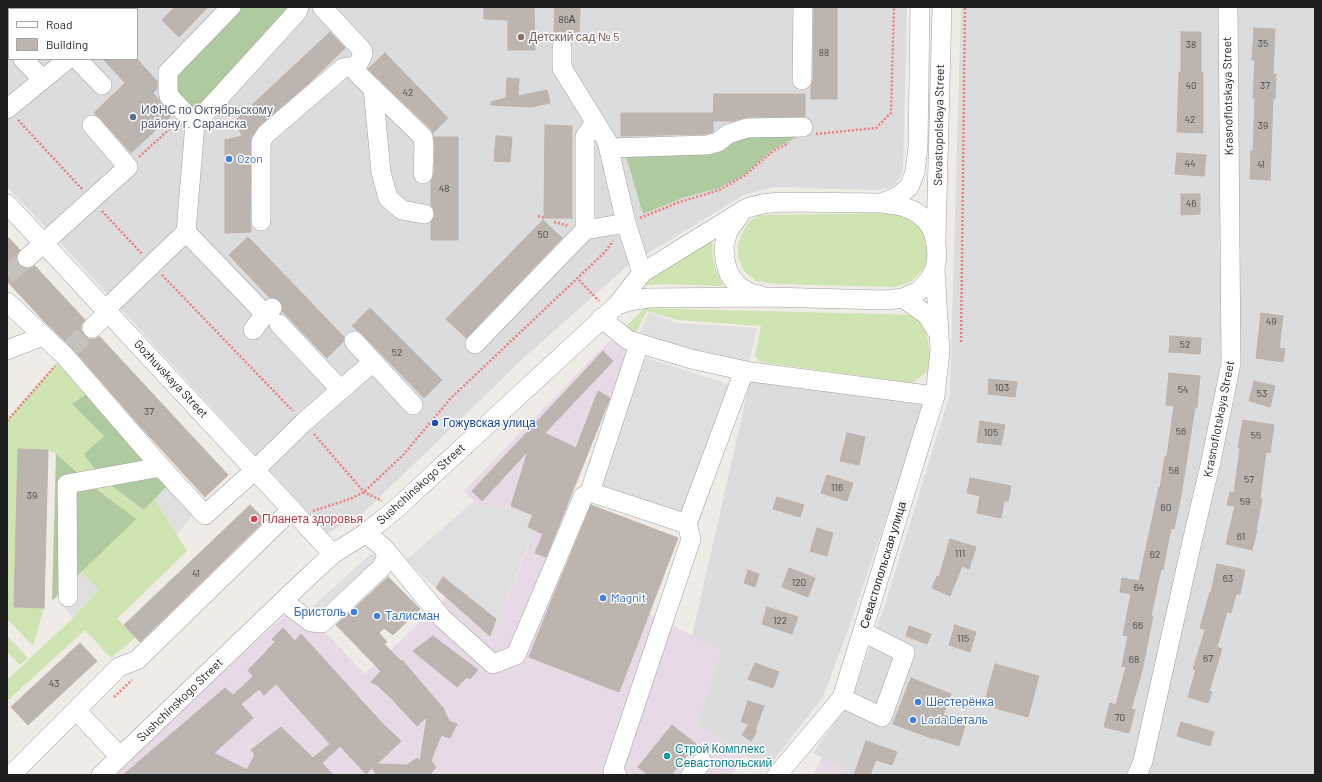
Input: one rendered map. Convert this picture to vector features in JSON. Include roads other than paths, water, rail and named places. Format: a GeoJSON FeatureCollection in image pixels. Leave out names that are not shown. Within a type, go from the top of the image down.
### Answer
{"type":"FeatureCollection","features":[{"type":"Feature","properties":{"kind":"street"},"geometry":{"type":"LineString","coordinates":[[190,119],[169,96],[168,72],[231,7]]}},
{"type":"Feature","properties":{"kind":"street"},"geometry":{"type":"LineString","coordinates":[[92,328],[107,310],[152,264],[186,232],[190,119],[297,12],[299,7]]}},
{"type":"Feature","properties":{"kind":"street"},"geometry":{"type":"LineString","coordinates":[[322,7],[362,50],[363,54],[356,71],[423,137],[423,174]]}},
{"type":"Feature","properties":{"kind":"street"},"geometry":{"type":"LineString","coordinates":[[802,80],[803,7]]}},
{"type":"Feature","properties":{"kind":"street","name":"Sevastopolskaya Street"},"geometry":{"type":"LineString","coordinates":[[882,203],[898,196],[909,187],[916,172],[918,147],[920,7]]}},
{"type":"Feature","properties":{"kind":"street","name":"Sevastopolskaya Street"},"geometry":{"type":"LineString","coordinates":[[934,269],[937,256],[936,244],[942,7]]}},
{"type":"Feature","properties":{"kind":"street","name":"Krasnoflotskaya Street"},"geometry":{"type":"LineString","coordinates":[[1137,775],[1142,761],[1156,702],[1211,461],[1231,363],[1228,7]]}},
{"type":"Feature","properties":{"kind":"street"},"geometry":{"type":"LineString","coordinates":[[562,47],[562,68],[607,141],[626,223],[642,273],[747,208],[762,204],[780,202],[882,203],[902,206],[916,212],[926,220],[933,231],[936,244]]}},
{"type":"Feature","properties":{"kind":"street"},"geometry":{"type":"LineString","coordinates":[[24,60],[42,79]]}},
{"type":"Feature","properties":{"kind":"street"},"geometry":{"type":"LineString","coordinates":[[7,109],[67,60]]}},
{"type":"Feature","properties":{"kind":"street"},"geometry":{"type":"LineString","coordinates":[[78,60],[102,85]]}},
{"type":"Feature","properties":{"kind":"street"},"geometry":{"type":"LineString","coordinates":[[261,221],[261,142],[266,134],[343,68],[357,66]]}},
{"type":"Feature","properties":{"kind":"street"},"geometry":{"type":"LineString","coordinates":[[373,88],[381,172],[388,198],[402,210],[424,214]]}},
{"type":"Feature","properties":{"kind":"street"},"geometry":{"type":"LineString","coordinates":[[585,230],[585,137],[596,122]]}},
{"type":"Feature","properties":{"kind":"street"},"geometry":{"type":"LineString","coordinates":[[27,258],[128,167],[92,125]]}},
{"type":"Feature","properties":{"kind":"street"},"geometry":{"type":"LineString","coordinates":[[609,148],[707,145],[718,142],[728,134],[747,128],[803,126]]}},
{"type":"Feature","properties":{"kind":"street","name":"Gozhuvskaya Street"},"geometry":{"type":"LineString","coordinates":[[7,204],[333,554]]}},
{"type":"Feature","properties":{"kind":"street"},"geometry":{"type":"LineString","coordinates":[[747,208],[737,217],[728,231],[724,246],[725,260],[729,274],[738,286],[750,293],[767,297]]}},
{"type":"Feature","properties":{"kind":"street"},"geometry":{"type":"LineString","coordinates":[[475,344],[585,230],[626,223]]}},
{"type":"Feature","properties":{"kind":"street"},"geometry":{"type":"LineString","coordinates":[[186,232],[272,316],[341,390]]}},
{"type":"Feature","properties":{"kind":"street"},"geometry":{"type":"LineString","coordinates":[[617,305],[649,298],[767,297],[886,300],[903,298],[919,291],[929,280],[934,269]]}},
{"type":"Feature","properties":{"kind":"street","name":"Севастопольская улица"},"geometry":{"type":"LineString","coordinates":[[777,775],[842,698],[863,632],[935,396],[940,351],[934,269]]}},
{"type":"Feature","properties":{"kind":"street","name":"Sushchinskogo Street"},"geometry":{"type":"LineString","coordinates":[[100,775],[333,554],[366,533],[397,508],[617,305],[642,273]]}},
{"type":"Feature","properties":{"kind":"street"},"geometry":{"type":"LineString","coordinates":[[903,298],[927,315],[939,334]]}},
{"type":"Feature","properties":{"kind":"street"},"geometry":{"type":"LineString","coordinates":[[7,302],[43,336],[67,352],[161,467],[205,515],[255,470],[304,422],[373,362]]}},
{"type":"Feature","properties":{"kind":"street"},"geometry":{"type":"LineString","coordinates":[[253,330],[272,316]]}},
{"type":"Feature","properties":{"kind":"street"},"geometry":{"type":"LineString","coordinates":[[602,318],[628,340],[691,359],[744,371],[935,396]]}},
{"type":"Feature","properties":{"kind":"street"},"geometry":{"type":"LineString","coordinates":[[7,350],[43,336]]}},
{"type":"Feature","properties":{"kind":"street"},"geometry":{"type":"LineString","coordinates":[[354,341],[413,405]]}},
{"type":"Feature","properties":{"kind":"street"},"geometry":{"type":"LineString","coordinates":[[366,533],[385,549],[442,618],[493,664],[516,655],[583,497],[590,492],[640,344]]}},
{"type":"Feature","properties":{"kind":"street"},"geometry":{"type":"LineString","coordinates":[[617,775],[612,771],[690,538],[687,524],[744,371]]}},
{"type":"Feature","properties":{"kind":"street"},"geometry":{"type":"LineString","coordinates":[[68,597],[68,484],[161,467]]}},
{"type":"Feature","properties":{"kind":"street"},"geometry":{"type":"LineString","coordinates":[[590,492],[687,524]]}},
{"type":"Feature","properties":{"kind":"street"},"geometry":{"type":"LineString","coordinates":[[11,775],[119,667],[137,660],[295,512]]}},
{"type":"Feature","properties":{"kind":"street"},"geometry":{"type":"LineString","coordinates":[[283,601],[311,622],[322,623],[382,567],[386,558],[385,549]]}},
{"type":"Feature","properties":{"kind":"street"},"geometry":{"type":"LineString","coordinates":[[842,698],[882,717],[905,653],[863,632]]}},
{"type":"Feature","properties":{"kind":"street"},"geometry":{"type":"LineString","coordinates":[[76,710],[120,756]]}},
{"type":"Feature","properties":{"kind":"tunnel"},"geometry":{"type":"LineString","coordinates":[[7,275],[27,258]]}},
{"type":"Feature","properties":{"kind":"tunnel"},"geometry":{"type":"LineString","coordinates":[[70,349],[92,328]]}},
{"type":"Feature","properties":{"kind":"place","name":"Детский сад № 5"},"geometry":{"type":"Point","coordinates":[521,37]}},
{"type":"Feature","properties":{"kind":"place","name":"ИФНС по Октябрьскому району г. Саранска"},"geometry":{"type":"Point","coordinates":[133,117]}},
{"type":"Feature","properties":{"kind":"place","name":"Ozon"},"geometry":{"type":"Point","coordinates":[229,159]}},
{"type":"Feature","properties":{"kind":"place","name":"Гожувская улица"},"geometry":{"type":"Point","coordinates":[435,423]}},
{"type":"Feature","properties":{"kind":"place","name":"Планета здоровья"},"geometry":{"type":"Point","coordinates":[254,519]}},
{"type":"Feature","properties":{"kind":"place","name":"Magnit"},"geometry":{"type":"Point","coordinates":[603,598]}},
{"type":"Feature","properties":{"kind":"place","name":"Бристоль"},"geometry":{"type":"Point","coordinates":[354,612]}},
{"type":"Feature","properties":{"kind":"place","name":"Талисман"},"geometry":{"type":"Point","coordinates":[377,616]}},
{"type":"Feature","properties":{"kind":"place","name":"Шестерёнка"},"geometry":{"type":"Point","coordinates":[918,702]}},
{"type":"Feature","properties":{"kind":"place","name":"Lada Dеталь"},"geometry":{"type":"Point","coordinates":[913,720]}},
{"type":"Feature","properties":{"kind":"place","name":"Строй Комплекс Севастопольский"},"geometry":{"type":"Point","coordinates":[667,756]}}]}
